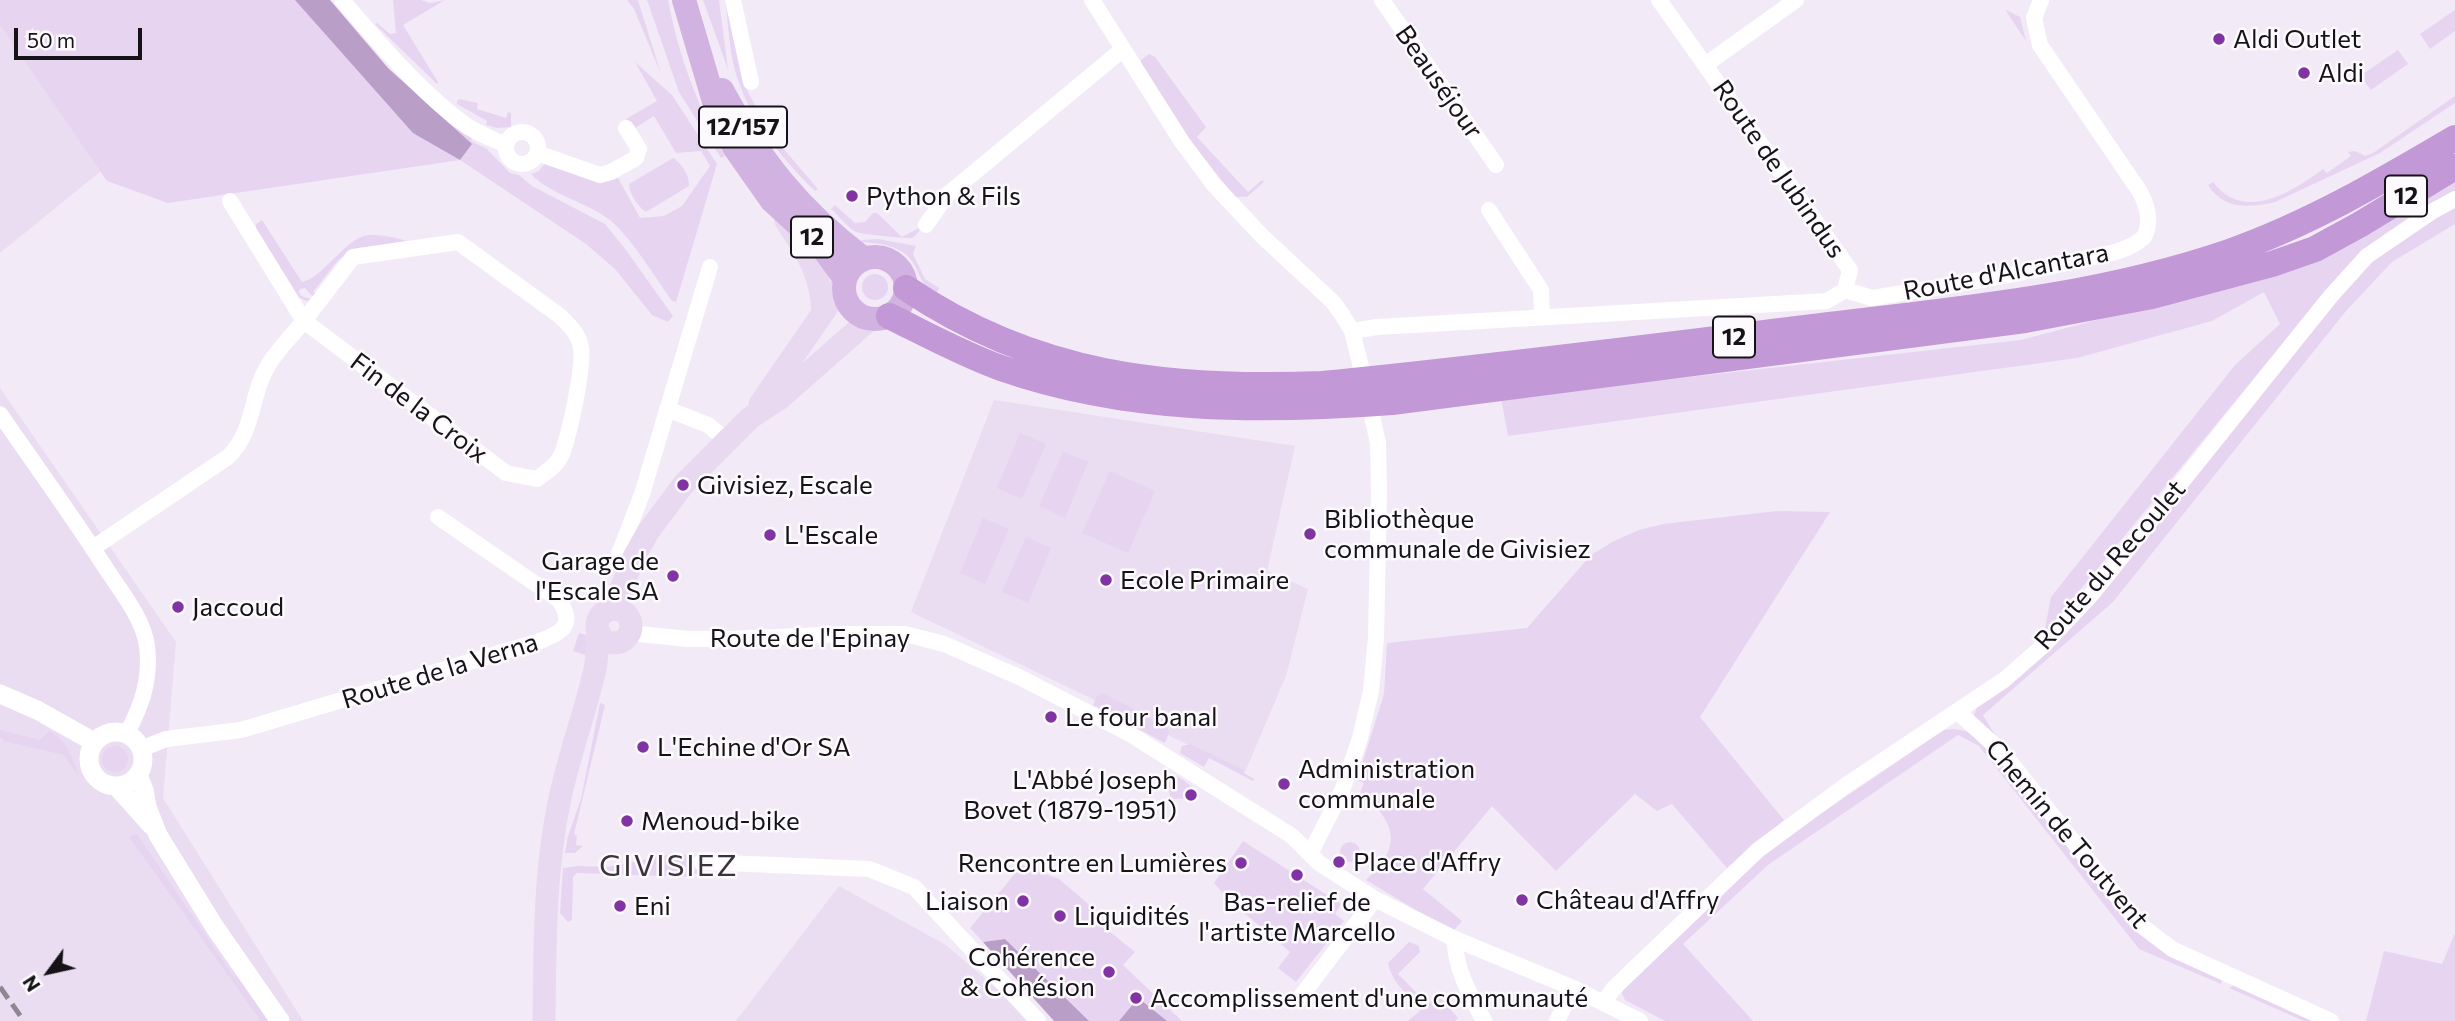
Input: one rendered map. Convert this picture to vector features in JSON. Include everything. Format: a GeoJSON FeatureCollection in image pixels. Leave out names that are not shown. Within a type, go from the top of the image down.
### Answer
{"type":"FeatureCollection","features":[{"type":"Feature","properties":{"kind":"highway","name":"12"},"geometry":{"type":"LineString","coordinates":[[906,288],[939,309],[988,334],[1046,356],[1104,372],[1194,385],[1322,384],[1915,314],[2091,289],[2190,264],[2266,237],[2347,200],[2455,138]]}},
{"type":"Feature","properties":{"kind":"highway","name":"12"},"geometry":{"type":"LineString","coordinates":[[880,317],[998,367],[1064,387],[1100,394],[1223,408],[1320,408],[1392,402],[1986,326],[2126,302],[2272,264],[2315,249],[2455,167]]}},
{"type":"Feature","properties":{"kind":"main road","name":"12/157"},"geometry":{"type":"LineString","coordinates":[[684,0],[725,131],[772,201]]}},
{"type":"Feature","properties":{"kind":"main road","name":"12/157"},"geometry":{"type":"LineString","coordinates":[[694,37],[733,109],[767,164],[790,194],[816,221],[863,258],[876,256],[894,263],[903,275],[906,288]]}},
{"type":"Feature","properties":{"kind":"main road","name":"12"},"geometry":{"type":"LineString","coordinates":[[772,201],[821,246],[844,282]]}},
{"type":"Feature","properties":{"kind":"main road"},"geometry":{"type":"LineString","coordinates":[[772,201],[811,258],[819,279],[823,312]]}},
{"type":"Feature","properties":{"kind":"main road"},"geometry":{"type":"LineString","coordinates":[[750,418],[802,346],[851,267],[863,258]]}},
{"type":"Feature","properties":{"kind":"main road"},"geometry":{"type":"LineString","coordinates":[[844,282],[849,305],[859,315],[880,317]]}},
{"type":"Feature","properties":{"kind":"main road"},"geometry":{"type":"LineString","coordinates":[[544,1021],[547,899],[551,848],[559,802],[596,666],[615,627],[621,589],[633,559],[648,532],[683,485],[726,440],[750,418],[779,399],[880,317],[900,307],[906,288]]}},
{"type":"Feature","properties":{"kind":"street"},"geometry":{"type":"LineString","coordinates":[[342,0],[389,54],[448,111],[468,127],[506,145]]}},
{"type":"Feature","properties":{"kind":"street"},"geometry":{"type":"LineString","coordinates":[[733,0],[751,82]]}},
{"type":"Feature","properties":{"kind":"street"},"geometry":{"type":"LineString","coordinates":[[1092,0],[1182,142],[1214,185],[1262,237],[1333,302],[1352,331],[1378,443],[1377,638],[1371,691],[1360,738],[1342,791],[1310,854],[1319,863],[1375,899],[1455,939],[1573,988],[1640,1021]]}},
{"type":"Feature","properties":{"kind":"street","name":"Beauséjour"},"geometry":{"type":"LineString","coordinates":[[1382,0],[1496,165]]}},
{"type":"Feature","properties":{"kind":"street"},"geometry":{"type":"LineString","coordinates":[[1659,0],[1705,65]]}},
{"type":"Feature","properties":{"kind":"street","name":"Route de Jubindus"},"geometry":{"type":"LineString","coordinates":[[1352,331],[1377,327],[1827,302],[1845,290],[1850,270],[1705,65],[1796,0]]}},
{"type":"Feature","properties":{"kind":"street","name":"Route d'Alcantara"},"geometry":{"type":"LineString","coordinates":[[1845,290],[1872,298],[2046,268],[2102,255],[2134,244],[2144,237],[2149,219],[2148,209],[2140,192],[2040,45],[2034,18],[2041,0]]}},
{"type":"Feature","properties":{"kind":"street"},"geometry":{"type":"LineString","coordinates":[[926,225],[947,195],[1122,50]]}},
{"type":"Feature","properties":{"kind":"street"},"geometry":{"type":"LineString","coordinates":[[537,153],[600,175],[611,172],[636,158],[639,149],[626,128]]}},
{"type":"Feature","properties":{"kind":"street"},"geometry":{"type":"LineString","coordinates":[[520,131],[526,132],[531,134],[537,143],[537,153],[529,163],[520,164],[508,156],[506,145],[511,136],[520,131]]}},
{"type":"Feature","properties":{"kind":"street","name":"Route du Recoulet"},"geometry":{"type":"LineString","coordinates":[[1603,1003],[1614,988],[1758,850],[1845,786],[2004,680],[2044,645],[2092,594],[2321,308],[2367,256],[2455,199]]}},
{"type":"Feature","properties":{"kind":"street","name":"Fin de la Croix"},"geometry":{"type":"LineString","coordinates":[[230,201],[304,321],[506,473],[537,479],[561,459],[581,359],[581,346],[575,331],[560,316],[458,242],[353,257],[304,321]]}},
{"type":"Feature","properties":{"kind":"street"},"geometry":{"type":"LineString","coordinates":[[1489,210],[1541,290],[1542,317]]}},
{"type":"Feature","properties":{"kind":"street"},"geometry":{"type":"LineString","coordinates":[[617,559],[642,494],[710,267]]}},
{"type":"Feature","properties":{"kind":"street"},"geometry":{"type":"LineString","coordinates":[[93,548],[239,447],[247,431],[263,375],[270,362],[304,321]]}},
{"type":"Feature","properties":{"kind":"street"},"geometry":{"type":"LineString","coordinates":[[667,409],[708,425],[726,440]]}},
{"type":"Feature","properties":{"kind":"street"},"geometry":{"type":"LineString","coordinates":[[0,414],[93,548],[140,624],[146,644],[148,671],[145,696],[127,733]]}},
{"type":"Feature","properties":{"kind":"street","name":"Route de la Verna"},"geometry":{"type":"LineString","coordinates":[[141,749],[166,739],[241,730],[540,641],[563,629],[567,621],[566,611],[559,600],[438,517]]}},
{"type":"Feature","properties":{"kind":"street","name":"Route de l'Epinay"},"geometry":{"type":"LineString","coordinates":[[615,627],[702,639],[905,634],[933,640],[1019,677],[1130,734],[1292,835],[1310,854]]}},
{"type":"Feature","properties":{"kind":"street"},"geometry":{"type":"LineString","coordinates":[[0,694],[37,710],[94,742]]}},
{"type":"Feature","properties":{"kind":"street","name":"Chemin de Toutvent"},"geometry":{"type":"LineString","coordinates":[[1958,712],[2003,754],[2137,923],[2172,949],[2331,1021]]}},
{"type":"Feature","properties":{"kind":"street"},"geometry":{"type":"LineString","coordinates":[[111,732],[127,733],[141,749],[143,758],[138,775],[125,785],[117,787],[104,784],[92,771],[89,754],[94,742],[111,732]]}},
{"type":"Feature","properties":{"kind":"street"},"geometry":{"type":"LineString","coordinates":[[138,775],[158,835]]}},
{"type":"Feature","properties":{"kind":"street"},"geometry":{"type":"LineString","coordinates":[[117,787],[158,835],[214,926],[280,1021]]}},
{"type":"Feature","properties":{"kind":"street"},"geometry":{"type":"LineString","coordinates":[[701,862],[869,869],[914,887],[1038,1021]]}},
{"type":"Feature","properties":{"kind":"street"},"geometry":{"type":"LineString","coordinates":[[1299,999],[1375,899]]}},
{"type":"Feature","properties":{"kind":"street"},"geometry":{"type":"LineString","coordinates":[[1455,939],[1454,953],[1472,998],[1485,1021]]}},
{"type":"Feature","properties":{"kind":"street"},"geometry":{"type":"LineString","coordinates":[[1557,1021],[1573,988]]}},
{"type":"Feature","properties":{"kind":"shaded area"},"geometry":{"type":"Polygon","coordinates":[[[0,0],[320,0],[460,160],[168,203],[107,181],[0,25],[0,0]]]}},
{"type":"Feature","properties":{"kind":"shaded area"},"geometry":{"type":"Polygon","coordinates":[[[295,0],[330,0],[388,68],[472,144],[460,160],[413,133],[295,0]]]}},
{"type":"Feature","properties":{"kind":"shaded area"},"geometry":{"type":"Polygon","coordinates":[[[393,0],[421,0],[430,3],[445,0],[403,25],[437,84],[375,24],[390,34],[396,33],[393,0]]]}},
{"type":"Feature","properties":{"kind":"shaded area"},"geometry":{"type":"Polygon","coordinates":[[[627,0],[638,0],[661,74],[634,9],[627,0]]]}},
{"type":"Feature","properties":{"kind":"shaded area"},"geometry":{"type":"Polygon","coordinates":[[[647,0],[668,0],[683,61],[706,119],[725,156],[721,158],[679,92],[647,0]]]}},
{"type":"Feature","properties":{"kind":"shaded area"},"geometry":{"type":"Polygon","coordinates":[[[703,0],[719,0],[728,69],[703,0]]]}},
{"type":"Feature","properties":{"kind":"shaded area"},"geometry":{"type":"Polygon","coordinates":[[[725,0],[728,0],[746,88],[769,132],[818,189],[815,191],[770,140],[744,96],[733,61],[725,0]]]}},
{"type":"Feature","properties":{"kind":"shaded area"},"geometry":{"type":"Polygon","coordinates":[[[2455,10],[2455,31],[2430,49],[2420,34],[2455,10]]]}},
{"type":"Feature","properties":{"kind":"shaded area"},"geometry":{"type":"Polygon","coordinates":[[[2006,11],[2020,17],[2026,41],[2006,11]]]}},
{"type":"Feature","properties":{"kind":"shaded area"},"geometry":{"type":"Polygon","coordinates":[[[0,24],[101,171],[0,253],[0,24]]]}},
{"type":"Feature","properties":{"kind":"shaded area"},"geometry":{"type":"Polygon","coordinates":[[[2398,50],[2408,64],[2371,90],[2360,76],[2398,50]]]}},
{"type":"Feature","properties":{"kind":"shaded area"},"geometry":{"type":"Polygon","coordinates":[[[1149,54],[1155,57],[1206,127],[1197,137],[1248,192],[1262,180],[1264,182],[1247,197],[1235,197],[1192,143],[1140,64],[1149,54]]]}},
{"type":"Feature","properties":{"kind":"shaded area"},"geometry":{"type":"Polygon","coordinates":[[[635,62],[672,95],[717,164],[676,302],[672,301],[615,224],[598,212],[548,187],[531,174],[539,171],[545,163],[617,176],[640,218],[664,216],[682,206],[710,166],[701,151],[676,153],[654,116],[632,130],[626,119],[657,101],[635,62]]]}},
{"type":"Feature","properties":{"kind":"shaded area"},"geometry":{"type":"Polygon","coordinates":[[[2455,96],[2455,103],[2380,153],[2275,202],[2247,206],[2230,203],[2214,193],[2208,185],[2213,182],[2225,194],[2253,202],[2283,194],[2323,169],[2327,173],[2351,156],[2348,152],[2355,151],[2365,156],[2373,153],[2455,96]]]}},
{"type":"Feature","properties":{"kind":"shaded area"},"geometry":{"type":"Polygon","coordinates":[[[459,99],[478,103],[477,109],[506,118],[508,112],[511,113],[511,127],[497,128],[486,125],[487,121],[457,104],[459,99]]]}},
{"type":"Feature","properties":{"kind":"shaded area"},"geometry":{"type":"Polygon","coordinates":[[[448,123],[472,137],[471,141],[487,149],[510,173],[519,175],[532,186],[605,224],[673,316],[668,322],[652,315],[615,269],[586,244],[460,160],[471,144],[448,123]]]}},
{"type":"Feature","properties":{"kind":"shaded area"},"geometry":{"type":"Polygon","coordinates":[[[673,158],[685,170],[689,186],[646,212],[634,200],[629,184],[673,158]]]}},
{"type":"Feature","properties":{"kind":"shaded area"},"geometry":{"type":"Polygon","coordinates":[[[2455,183],[2455,191],[2430,204],[2328,288],[2044,634],[2051,597],[2235,365],[2280,324],[2264,292],[2212,321],[2077,358],[1508,436],[1501,398],[2021,340],[2314,262],[2455,183]]]}},
{"type":"Feature","properties":{"kind":"shaded area"},"geometry":{"type":"Polygon","coordinates":[[[835,205],[855,223],[865,222],[873,213],[877,213],[902,237],[919,228],[920,230],[909,238],[856,232],[831,209],[835,205]]]}},
{"type":"Feature","properties":{"kind":"shaded area"},"geometry":{"type":"Polygon","coordinates":[[[2455,208],[2455,224],[2392,262],[2346,311],[2113,602],[1983,715],[2006,753],[1977,721],[1974,715],[1977,707],[2006,687],[2335,300],[2373,261],[2437,217],[2455,208]]]}},
{"type":"Feature","properties":{"kind":"shaded area"},"geometry":{"type":"Polygon","coordinates":[[[262,220],[302,282],[317,274],[360,238],[378,235],[407,241],[359,248],[339,259],[313,292],[316,294],[313,297],[305,288],[300,289],[301,296],[311,299],[307,301],[297,297],[256,230],[256,224],[262,220]]]}},
{"type":"Feature","properties":{"kind":"shaded area"},"geometry":{"type":"Polygon","coordinates":[[[878,239],[916,246],[913,254],[925,279],[939,288],[936,296],[924,284],[907,255],[894,247],[861,242],[878,239]]]}},
{"type":"Feature","properties":{"kind":"shaded area"},"geometry":{"type":"Polygon","coordinates":[[[875,274],[884,278],[888,287],[884,296],[875,300],[866,296],[862,287],[866,278],[875,274]]]}},
{"type":"Feature","properties":{"kind":"shaded area"},"geometry":{"type":"Polygon","coordinates":[[[0,388],[176,642],[163,798],[303,1021],[0,1021],[0,388]]]}},
{"type":"Feature","properties":{"kind":"shaded area","name":"Ecole Primaire"},"geometry":{"type":"Polygon","coordinates":[[[994,400],[1295,446],[1267,571],[1308,589],[1286,676],[1245,772],[911,612],[994,400]]]}},
{"type":"Feature","properties":{"kind":"shaded area"},"geometry":{"type":"Polygon","coordinates":[[[1020,433],[1046,444],[1022,499],[997,488],[1020,433]]]}},
{"type":"Feature","properties":{"kind":"shaded area"},"geometry":{"type":"Polygon","coordinates":[[[1063,452],[1088,462],[1065,518],[1039,506],[1063,452]]]}},
{"type":"Feature","properties":{"kind":"shaded area"},"geometry":{"type":"Polygon","coordinates":[[[1110,471],[1155,491],[1128,553],[1082,533],[1110,471]]]}},
{"type":"Feature","properties":{"kind":"shaded area"},"geometry":{"type":"Polygon","coordinates":[[[1777,511],[1830,512],[1700,717],[1784,820],[1727,868],[1672,804],[1657,811],[1635,794],[1556,871],[1492,806],[1423,889],[1462,921],[1454,930],[1366,880],[1382,863],[1391,837],[1384,817],[1376,807],[1378,801],[1360,793],[1364,783],[1357,780],[1384,694],[1387,643],[1527,628],[1591,555],[1614,541],[1639,530],[1663,524],[1777,511]]]}},
{"type":"Feature","properties":{"kind":"shaded area"},"geometry":{"type":"Polygon","coordinates":[[[983,518],[1009,529],[985,584],[960,573],[983,518]]]}},
{"type":"Feature","properties":{"kind":"shaded area"},"geometry":{"type":"Polygon","coordinates":[[[1026,537],[1051,548],[1028,603],[1002,592],[1026,537]]]}},
{"type":"Feature","properties":{"kind":"shaded area"},"geometry":{"type":"Polygon","coordinates":[[[588,627],[591,629],[589,656],[573,651],[579,633],[586,635],[588,627]]]}},
{"type":"Feature","properties":{"kind":"shaded area"},"geometry":{"type":"Polygon","coordinates":[[[1103,693],[1167,727],[1169,733],[1165,743],[1093,705],[1097,696],[1103,693]]]}},
{"type":"Feature","properties":{"kind":"shaded area"},"geometry":{"type":"Polygon","coordinates":[[[600,703],[605,705],[574,834],[577,836],[576,845],[583,846],[575,853],[565,853],[581,799],[600,703]]]}},
{"type":"Feature","properties":{"kind":"shaded area"},"geometry":{"type":"Polygon","coordinates":[[[0,730],[40,740],[49,731],[61,740],[69,751],[79,777],[64,755],[4,741],[0,737],[0,730]]]}},
{"type":"Feature","properties":{"kind":"shaded area"},"geometry":{"type":"Polygon","coordinates":[[[1944,730],[1966,731],[1985,742],[2134,926],[2222,977],[2221,984],[2139,949],[1979,746],[1958,735],[1768,865],[1683,944],[1753,1021],[1665,1021],[1625,1000],[1622,993],[1625,985],[1745,871],[1791,834],[1944,730]]]}},
{"type":"Feature","properties":{"kind":"shaded area"},"geometry":{"type":"Polygon","coordinates":[[[1190,744],[1244,770],[1253,781],[1209,758],[1204,767],[1180,753],[1182,746],[1190,744]]]}},
{"type":"Feature","properties":{"kind":"shaded area"},"geometry":{"type":"Polygon","coordinates":[[[115,746],[124,750],[128,759],[124,768],[115,772],[106,768],[102,759],[106,750],[115,746]]]}},
{"type":"Feature","properties":{"kind":"shaded area"},"geometry":{"type":"Polygon","coordinates":[[[1167,773],[1186,782],[1197,798],[1174,799],[1170,796],[1165,776],[1167,773]]]}},
{"type":"Feature","properties":{"kind":"shaded area"},"geometry":{"type":"Polygon","coordinates":[[[137,834],[234,977],[236,975],[268,1021],[261,1021],[129,837],[137,834]]]}},
{"type":"Feature","properties":{"kind":"shaded area"},"geometry":{"type":"Polygon","coordinates":[[[1243,841],[1341,904],[1335,914],[1344,921],[1296,982],[1278,968],[1290,952],[1227,898],[1214,883],[1243,841]]]}},
{"type":"Feature","properties":{"kind":"shaded area"},"geometry":{"type":"Polygon","coordinates":[[[1350,842],[1357,845],[1360,852],[1357,859],[1350,862],[1343,859],[1340,852],[1343,845],[1350,842]]]}},
{"type":"Feature","properties":{"kind":"shaded area"},"geometry":{"type":"Polygon","coordinates":[[[672,854],[695,855],[695,870],[704,870],[689,877],[577,873],[573,877],[572,920],[568,922],[560,913],[563,868],[608,867],[672,854]]]}},
{"type":"Feature","properties":{"kind":"shaded area"},"geometry":{"type":"Polygon","coordinates":[[[1022,865],[1059,879],[1093,908],[1088,914],[1135,952],[1123,965],[1182,1021],[1089,1021],[1005,939],[983,942],[970,928],[1022,865]]]}},
{"type":"Feature","properties":{"kind":"shaded area"},"geometry":{"type":"Polygon","coordinates":[[[839,886],[946,945],[1034,1021],[736,1021],[839,886]]]}},
{"type":"Feature","properties":{"kind":"shaded area"},"geometry":{"type":"Polygon","coordinates":[[[2455,933],[2455,1021],[2366,1021],[2384,951],[2442,964],[2455,933]]]}},
{"type":"Feature","properties":{"kind":"shaded area"},"geometry":{"type":"Polygon","coordinates":[[[1005,939],[1089,1021],[1054,1021],[983,942],[1005,939]]]}},
{"type":"Feature","properties":{"kind":"shaded area"},"geometry":{"type":"Polygon","coordinates":[[[1409,942],[1419,946],[1420,952],[1398,974],[1420,996],[1416,998],[1406,993],[1398,984],[1388,963],[1409,942]]]}},
{"type":"Feature","properties":{"kind":"shaded area"},"geometry":{"type":"Polygon","coordinates":[[[2237,984],[2322,1021],[2304,1021],[2229,988],[2237,984]]]}},
{"type":"Feature","properties":{"kind":"shaded area"},"geometry":{"type":"Polygon","coordinates":[[[1438,995],[1458,1018],[1455,1021],[1408,1021],[1438,995]]]}},
{"type":"Feature","properties":{"kind":"shaded area"},"geometry":{"type":"Polygon","coordinates":[[[1142,1001],[1167,1021],[1119,1021],[1134,1003],[1142,1001]]]}},
{"type":"Feature","properties":{"kind":"railway"},"geometry":{"type":"LineString","coordinates":[[0,987],[24,1021]]}},
{"type":"Feature","properties":{"kind":"place","name":"Aldi Outlet"},"geometry":{"type":"Point","coordinates":[2219,39]}},
{"type":"Feature","properties":{"kind":"place","name":"Aldi"},"geometry":{"type":"Point","coordinates":[2304,73]}},
{"type":"Feature","properties":{"kind":"place","name":"Python & Fils"},"geometry":{"type":"Point","coordinates":[852,196]}},
{"type":"Feature","properties":{"kind":"place","name":"Givisiez, Escale"},"geometry":{"type":"Point","coordinates":[683,485]}},
{"type":"Feature","properties":{"kind":"place","name":"Bibliothèque communale de Givisiez"},"geometry":{"type":"Point","coordinates":[1310,534]}},
{"type":"Feature","properties":{"kind":"place","name":"L'Escale"},"geometry":{"type":"Point","coordinates":[770,535]}},
{"type":"Feature","properties":{"kind":"place","name":"Garage de l'Escale SA"},"geometry":{"type":"Point","coordinates":[673,576]}},
{"type":"Feature","properties":{"kind":"place","name":"Ecole Primaire"},"geometry":{"type":"Point","coordinates":[1106,580]}},
{"type":"Feature","properties":{"kind":"place","name":"Jaccoud"},"geometry":{"type":"Point","coordinates":[178,607]}},
{"type":"Feature","properties":{"kind":"place","name":"Le four banal"},"geometry":{"type":"Point","coordinates":[1051,717]}},
{"type":"Feature","properties":{"kind":"place","name":"L'Echine d'Or SA"},"geometry":{"type":"Point","coordinates":[643,747]}},
{"type":"Feature","properties":{"kind":"place","name":"Administration communale"},"geometry":{"type":"Point","coordinates":[1284,784]}},
{"type":"Feature","properties":{"kind":"place","name":"L'Abbé Joseph Bovet (1879-1951)"},"geometry":{"type":"Point","coordinates":[1191,795]}},
{"type":"Feature","properties":{"kind":"place","name":"Menoud-bike"},"geometry":{"type":"Point","coordinates":[627,821]}},
{"type":"Feature","properties":{"kind":"place","name":"Place d'Affry"},"geometry":{"type":"Point","coordinates":[1339,862]}},
{"type":"Feature","properties":{"kind":"place","name":"Rencontre en Lumières"},"geometry":{"type":"Point","coordinates":[1241,863]}},
{"type":"Feature","properties":{"kind":"place","name":"Bas-relief de l'artiste Marcello"},"geometry":{"type":"Point","coordinates":[1297,875]}},
{"type":"Feature","properties":{"kind":"place","name":"Château d'Affry"},"geometry":{"type":"Point","coordinates":[1522,900]}},
{"type":"Feature","properties":{"kind":"place","name":"Liaison"},"geometry":{"type":"Point","coordinates":[1023,901]}},
{"type":"Feature","properties":{"kind":"place","name":"Eni"},"geometry":{"type":"Point","coordinates":[620,906]}},
{"type":"Feature","properties":{"kind":"place","name":"Liquidités"},"geometry":{"type":"Point","coordinates":[1060,916]}},
{"type":"Feature","properties":{"kind":"place","name":"Cohérence & Cohésion"},"geometry":{"type":"Point","coordinates":[1109,972]}},
{"type":"Feature","properties":{"kind":"place","name":"Accomplissement d'une communauté"},"geometry":{"type":"Point","coordinates":[1136,998]}},
{"type":"Feature","properties":{"kind":"district","name":"GIVISIEZ"},"geometry":{"type":"Point","coordinates":[669,866]}}]}
